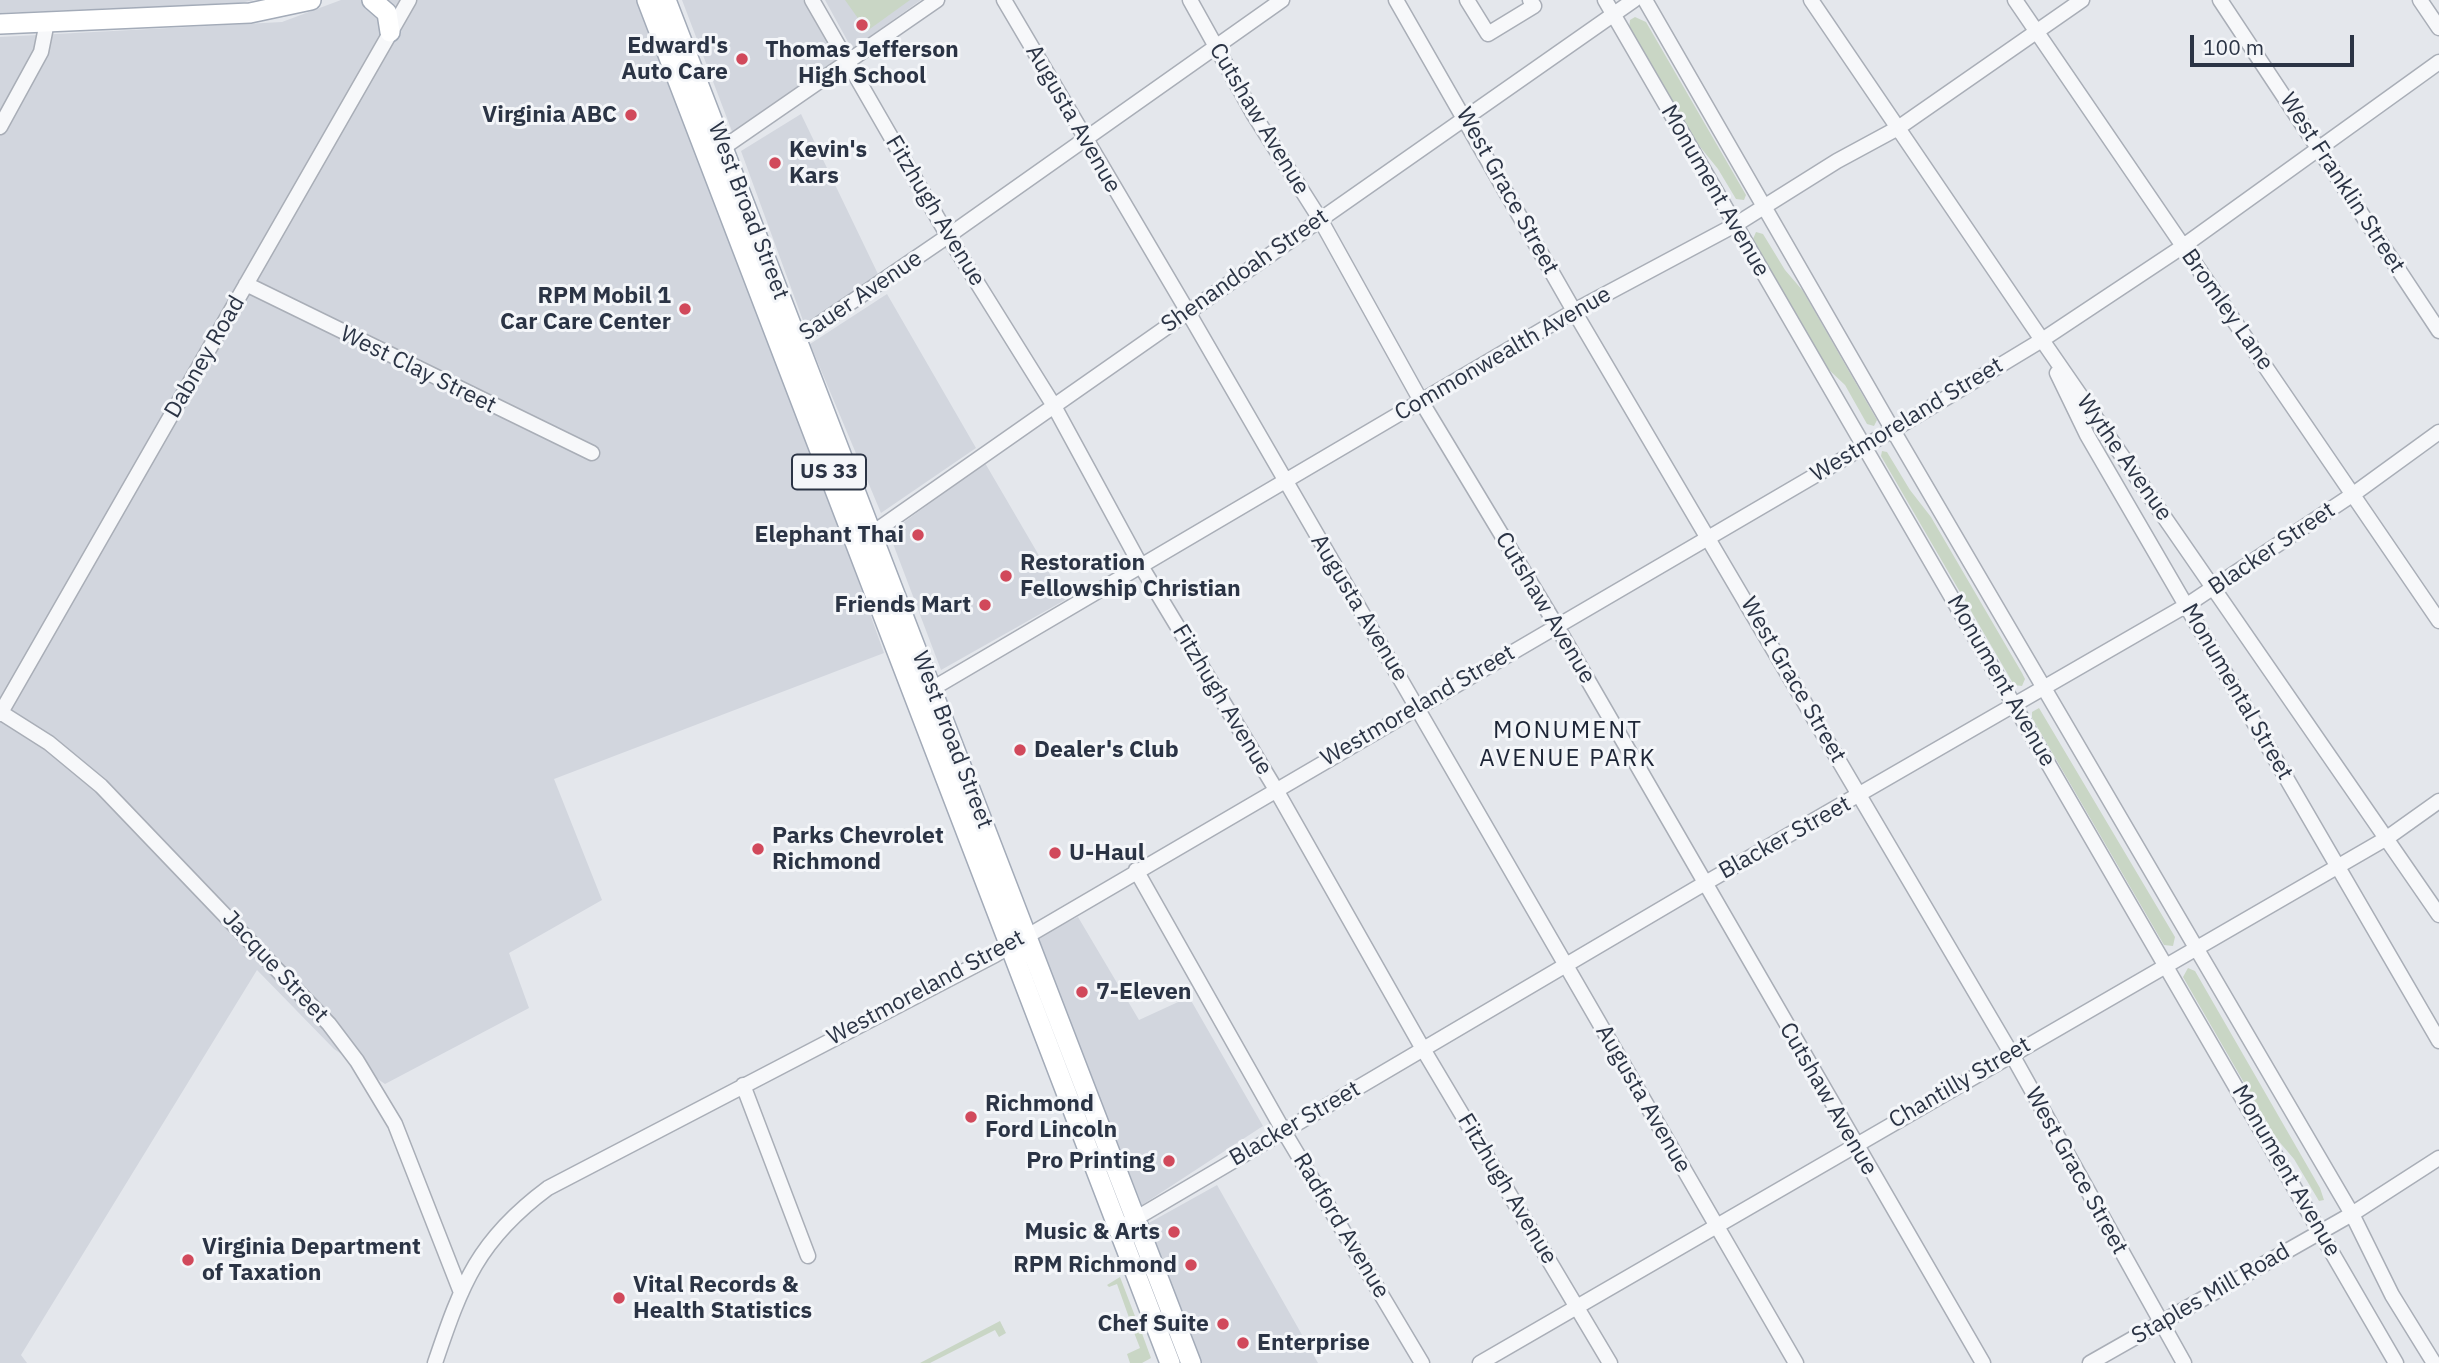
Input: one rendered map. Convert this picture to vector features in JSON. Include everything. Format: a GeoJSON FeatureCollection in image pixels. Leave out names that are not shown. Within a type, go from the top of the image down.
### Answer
{"type":"FeatureCollection","features":[{"type":"Feature","properties":{"kind":"main road"},"geometry":{"type":"LineString","coordinates":[[0,24],[250,13],[311,0]]}},
{"type":"Feature","properties":{"kind":"main road"},"geometry":{"type":"LineString","coordinates":[[372,0],[387,12],[390,32]]}},
{"type":"Feature","properties":{"kind":"main road","name":"West Broad Street"},"geometry":{"type":"LineString","coordinates":[[647,0],[716,153]]}},
{"type":"Feature","properties":{"kind":"main road","name":"West Broad Street"},"geometry":{"type":"LineString","coordinates":[[666,0],[716,153],[1182,1362]]}},
{"type":"Feature","properties":{"kind":"street","name":"Dabney Road"},"geometry":{"type":"LineString","coordinates":[[0,713],[409,0]]}},
{"type":"Feature","properties":{"kind":"street","name":"Fitzhugh Avenue"},"geometry":{"type":"LineString","coordinates":[[812,0],[948,236],[1054,405],[1141,566],[1275,788],[1423,1049],[1610,1363]]}},
{"type":"Feature","properties":{"kind":"street"},"geometry":{"type":"LineString","coordinates":[[716,153],[937,0]]}},
{"type":"Feature","properties":{"kind":"street","name":"Augusta Avenue"},"geometry":{"type":"LineString","coordinates":[[1003,0],[1188,312],[1796,1363]]}},
{"type":"Feature","properties":{"kind":"street","name":"Cutshaw Avenue"},"geometry":{"type":"LineString","coordinates":[[1190,0],[1215,47],[1320,219],[1421,401],[1556,625],[1983,1363]]}},
{"type":"Feature","properties":{"kind":"street","name":"Sauer Avenue"},"geometry":{"type":"LineString","coordinates":[[790,344],[1282,0]]}},
{"type":"Feature","properties":{"kind":"street","name":"West Grace Street"},"geometry":{"type":"LineString","coordinates":[[1396,0],[1466,117],[1574,311],[1709,536],[2011,1053],[2184,1363]]}},
{"type":"Feature","properties":{"kind":"street"},"geometry":{"type":"LineString","coordinates":[[1467,0],[1488,34],[1534,6],[1530,0]]}},
{"type":"Feature","properties":{"kind":"street","name":"Monument Avenue"},"geometry":{"type":"LineString","coordinates":[[1605,0],[2396,1363]]}},
{"type":"Feature","properties":{"kind":"street","name":"Shenandoah Street"},"geometry":{"type":"LineString","coordinates":[[865,538],[1634,0]]}},
{"type":"Feature","properties":{"kind":"street","name":"Monument Avenue"},"geometry":{"type":"LineString","coordinates":[[1646,0],[1763,207],[2352,1214],[2392,1295],[2434,1363]]}},
{"type":"Feature","properties":{"kind":"street","name":"Wythe Avenue"},"geometry":{"type":"LineString","coordinates":[[1811,0],[2439,915]]}},
{"type":"Feature","properties":{"kind":"street","name":"Bromley Lane"},"geometry":{"type":"LineString","coordinates":[[2015,0],[2182,247],[2355,494],[2439,621]]}},
{"type":"Feature","properties":{"kind":"street","name":"Commonwealth Avenue"},"geometry":{"type":"LineString","coordinates":[[925,693],[1574,311],[1735,225],[1898,128],[2082,0]]}},
{"type":"Feature","properties":{"kind":"street","name":"West Franklin Street"},"geometry":{"type":"LineString","coordinates":[[2220,0],[2439,331]]}},
{"type":"Feature","properties":{"kind":"street"},"geometry":{"type":"LineString","coordinates":[[2420,0],[2439,28]]}},
{"type":"Feature","properties":{"kind":"street"},"geometry":{"type":"LineString","coordinates":[[0,127],[41,52],[47,22]]}},
{"type":"Feature","properties":{"kind":"street","name":"Westmoreland Street"},"geometry":{"type":"LineString","coordinates":[[435,1363],[460,1290],[496,1234],[515,1214],[548,1188],[1019,939],[1865,446],[2042,340],[2182,247],[2439,62]]}},
{"type":"Feature","properties":{"kind":"street","name":"West Clay Street"},"geometry":{"type":"LineString","coordinates":[[246,284],[592,453]]}},
{"type":"Feature","properties":{"kind":"street","name":"Monumental Street"},"geometry":{"type":"LineString","coordinates":[[2042,340],[2087,435],[2439,1041]]}},
{"type":"Feature","properties":{"kind":"street","name":"Blacker Street"},"geometry":{"type":"LineString","coordinates":[[1128,1223],[1704,884],[2187,606],[2355,494],[2439,432]]}},
{"type":"Feature","properties":{"kind":"street","name":"Jacque Street"},"geometry":{"type":"LineString","coordinates":[[0,713],[48,743],[101,786],[329,1024],[356,1059],[395,1124],[460,1290]]}},
{"type":"Feature","properties":{"kind":"street","name":"Chantilly Street"},"geometry":{"type":"LineString","coordinates":[[1480,1363],[2011,1053],[2387,838],[2439,801]]}},
{"type":"Feature","properties":{"kind":"street","name":"Radford Avenue"},"geometry":{"type":"LineString","coordinates":[[1136,870],[1283,1130],[1422,1363]]}},
{"type":"Feature","properties":{"kind":"street"},"geometry":{"type":"LineString","coordinates":[[743,1085],[808,1256]]}},
{"type":"Feature","properties":{"kind":"street","name":"Staples Mill Road"},"geometry":{"type":"LineString","coordinates":[[2090,1363],[2352,1214],[2439,1158]]}},
{"type":"Feature","properties":{"kind":"shaded area"},"geometry":{"type":"Polygon","coordinates":[[[0,0],[255,0],[240,3],[0,13],[0,0]]]}},
{"type":"Feature","properties":{"kind":"shaded area"},"geometry":{"type":"Polygon","coordinates":[[[341,0],[651,0],[884,653],[554,779],[602,900],[509,953],[529,1008],[385,1084],[334,1049],[257,970],[21,1355],[27,1363],[0,1363],[0,37],[282,22],[341,0]]]}},
{"type":"Feature","properties":{"kind":"shaded area"},"geometry":{"type":"Polygon","coordinates":[[[682,0],[803,0],[838,61],[733,134],[682,0]]]}},
{"type":"Feature","properties":{"kind":"shaded area","name":"Thomas Jefferson High School"},"geometry":{"type":"Polygon","coordinates":[[[825,0],[921,0],[852,49],[825,0]]]}},
{"type":"Feature","properties":{"kind":"shaded area"},"geometry":{"type":"Polygon","coordinates":[[[801,114],[878,274],[805,326],[741,151],[801,114]]]}},
{"type":"Feature","properties":{"kind":"shaded area"},"geometry":{"type":"Polygon","coordinates":[[[887,294],[976,448],[881,513],[810,344],[887,294]]]}},
{"type":"Feature","properties":{"kind":"shaded area"},"geometry":{"type":"Polygon","coordinates":[[[985,463],[1065,600],[941,670],[889,533],[985,463]]]}},
{"type":"Feature","properties":{"kind":"shaded area"},"geometry":{"type":"Polygon","coordinates":[[[1078,917],[1139,1020],[1189,997],[1263,1126],[1142,1205],[1036,937],[1078,917]]]}},
{"type":"Feature","properties":{"kind":"shaded area"},"geometry":{"type":"Polygon","coordinates":[[[1217,1185],[1318,1363],[1202,1363],[1147,1224],[1217,1185]]]}},
{"type":"Feature","properties":{"kind":"green space"},"geometry":{"type":"Polygon","coordinates":[[[845,0],[910,0],[867,31],[845,0]]]}},
{"type":"Feature","properties":{"kind":"green space"},"geometry":{"type":"Polygon","coordinates":[[[1635,17],[1646,22],[1746,195],[1744,200],[1736,199],[1718,169],[1697,143],[1629,30],[1630,20],[1635,17]]]}},
{"type":"Feature","properties":{"kind":"green space"},"geometry":{"type":"Polygon","coordinates":[[[1756,232],[1763,234],[1785,270],[1803,291],[1877,420],[1874,426],[1867,424],[1845,385],[1826,367],[1753,239],[1756,232]]]}},
{"type":"Feature","properties":{"kind":"green space"},"geometry":{"type":"Polygon","coordinates":[[[1882,451],[1887,452],[1910,490],[1931,517],[2022,673],[2025,679],[2022,686],[2014,685],[1881,456],[1882,451]]]}},
{"type":"Feature","properties":{"kind":"green space"},"geometry":{"type":"Polygon","coordinates":[[[2039,708],[2175,937],[2173,946],[2164,945],[2032,718],[2032,712],[2039,708]]]}},
{"type":"Feature","properties":{"kind":"green space"},"geometry":{"type":"Polygon","coordinates":[[[2188,968],[2195,971],[2320,1188],[2324,1200],[2319,1201],[2294,1159],[2276,1138],[2183,977],[2188,968]]]}},
{"type":"Feature","properties":{"kind":"green space"},"geometry":{"type":"Polygon","coordinates":[[[1120,1277],[1138,1324],[1132,1326],[1117,1284],[1109,1287],[1107,1285],[1120,1277]]]}},
{"type":"Feature","properties":{"kind":"green space"},"geometry":{"type":"Polygon","coordinates":[[[1000,1321],[1006,1333],[999,1337],[995,1330],[930,1363],[920,1363],[1000,1321]]]}},
{"type":"Feature","properties":{"kind":"green space"},"geometry":{"type":"Polygon","coordinates":[[[1140,1328],[1151,1358],[1142,1363],[1130,1363],[1127,1354],[1140,1348],[1133,1330],[1140,1328]]]}},
{"type":"Feature","properties":{"kind":"place","name":"Thomas Jefferson High School"},"geometry":{"type":"Point","coordinates":[862,25]}},
{"type":"Feature","properties":{"kind":"place","name":"Edward's Auto Care"},"geometry":{"type":"Point","coordinates":[742,59]}},
{"type":"Feature","properties":{"kind":"place","name":"Virginia ABC"},"geometry":{"type":"Point","coordinates":[631,115]}},
{"type":"Feature","properties":{"kind":"place","name":"Kevin's Kars"},"geometry":{"type":"Point","coordinates":[775,163]}},
{"type":"Feature","properties":{"kind":"place","name":"RPM Mobil 1 Car Care Center"},"geometry":{"type":"Point","coordinates":[685,309]}},
{"type":"Feature","properties":{"kind":"place","name":"Elephant Thai"},"geometry":{"type":"Point","coordinates":[918,535]}},
{"type":"Feature","properties":{"kind":"place","name":"Restoration Fellowship Christian"},"geometry":{"type":"Point","coordinates":[1006,576]}},
{"type":"Feature","properties":{"kind":"place","name":"Friends Mart"},"geometry":{"type":"Point","coordinates":[985,605]}},
{"type":"Feature","properties":{"kind":"place","name":"Dealer's Club"},"geometry":{"type":"Point","coordinates":[1020,750]}},
{"type":"Feature","properties":{"kind":"place","name":"Parks Chevrolet Richmond"},"geometry":{"type":"Point","coordinates":[758,849]}},
{"type":"Feature","properties":{"kind":"place","name":"U-Haul"},"geometry":{"type":"Point","coordinates":[1055,853]}},
{"type":"Feature","properties":{"kind":"place","name":"7-Eleven"},"geometry":{"type":"Point","coordinates":[1082,992]}},
{"type":"Feature","properties":{"kind":"place","name":"Richmond Ford Lincoln"},"geometry":{"type":"Point","coordinates":[971,1117]}},
{"type":"Feature","properties":{"kind":"place","name":"Pro Printing"},"geometry":{"type":"Point","coordinates":[1169,1161]}},
{"type":"Feature","properties":{"kind":"place","name":"Music & Arts"},"geometry":{"type":"Point","coordinates":[1174,1232]}},
{"type":"Feature","properties":{"kind":"place","name":"Virginia Department of Taxation"},"geometry":{"type":"Point","coordinates":[188,1260]}},
{"type":"Feature","properties":{"kind":"place","name":"RPM Richmond"},"geometry":{"type":"Point","coordinates":[1191,1265]}},
{"type":"Feature","properties":{"kind":"place","name":"Vital Records & Health Statistics"},"geometry":{"type":"Point","coordinates":[619,1298]}},
{"type":"Feature","properties":{"kind":"place","name":"Chef Suite"},"geometry":{"type":"Point","coordinates":[1223,1324]}},
{"type":"Feature","properties":{"kind":"place","name":"Enterprise"},"geometry":{"type":"Point","coordinates":[1243,1343]}},
{"type":"Feature","properties":{"kind":"district","name":"MONUMENT AVENUE PARK"},"geometry":{"type":"Point","coordinates":[1568,745]}}]}
